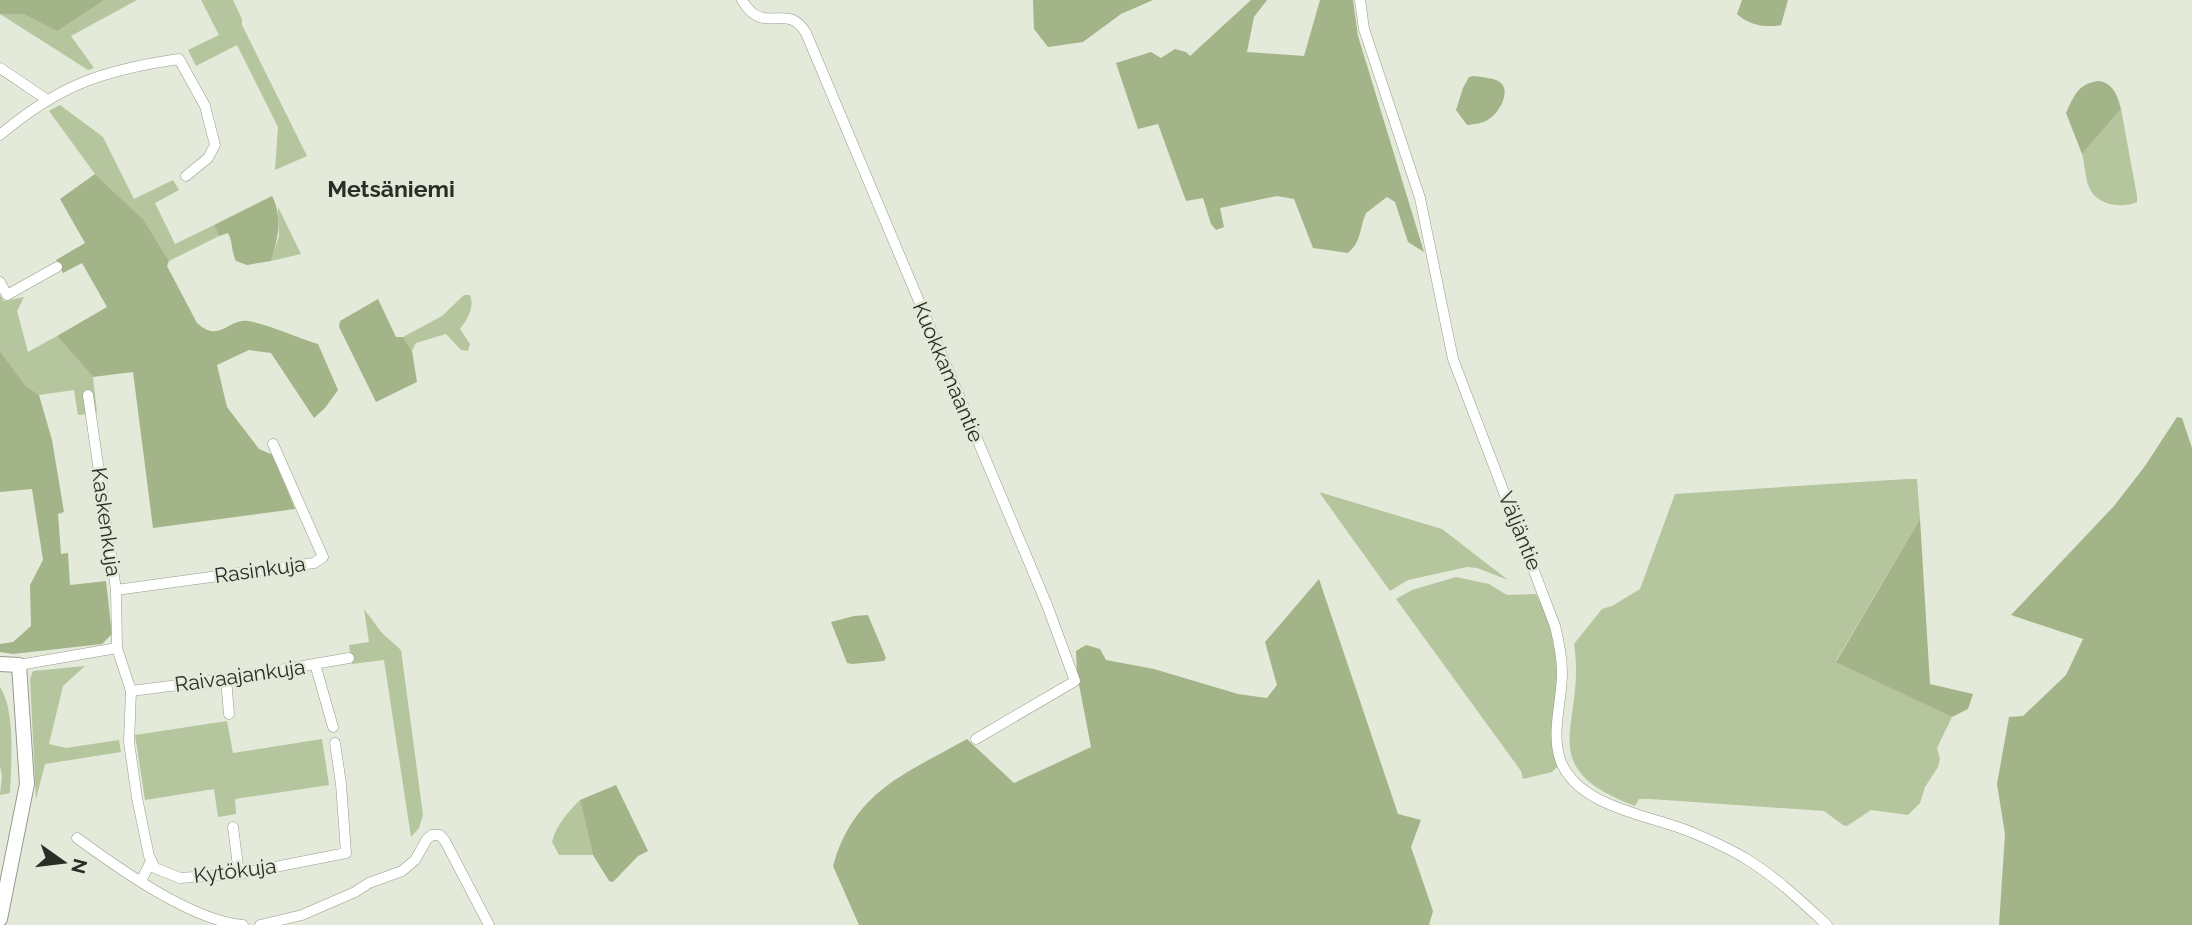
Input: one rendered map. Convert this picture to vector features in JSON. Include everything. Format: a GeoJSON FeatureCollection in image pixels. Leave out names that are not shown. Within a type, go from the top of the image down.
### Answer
{"type":"FeatureCollection","features":[{"type":"Feature","properties":{"kind":"street","name":"Kuokkamaantie"},"geometry":{"type":"LineString","coordinates":[[742,0],[754,16],[761,19],[794,19],[806,33],[1047,605],[1075,681],[976,739]]}},
{"type":"Feature","properties":{"kind":"street","name":"Väljäntie"},"geometry":{"type":"LineString","coordinates":[[1360,0],[1364,29],[1420,198],[1454,359],[1555,626],[1562,675],[1556,739],[1560,761],[1574,782],[1592,796],[1621,809],[1690,832],[1748,860],[1791,891],[1827,925]]}},
{"type":"Feature","properties":{"kind":"street"},"geometry":{"type":"LineString","coordinates":[[0,135],[46,99],[76,83],[109,72],[179,59],[205,106],[215,145],[208,158],[186,176]]}},
{"type":"Feature","properties":{"kind":"street"},"geometry":{"type":"LineString","coordinates":[[0,68],[46,99]]}},
{"type":"Feature","properties":{"kind":"street"},"geometry":{"type":"LineString","coordinates":[[0,282],[7,295],[57,267]]}},
{"type":"Feature","properties":{"kind":"street","name":"Kaskenkuja"},"geometry":{"type":"LineString","coordinates":[[88,395],[116,590],[117,648]]}},
{"type":"Feature","properties":{"kind":"street","name":"Rasinkuja"},"geometry":{"type":"LineString","coordinates":[[116,590],[314,563],[323,557],[273,444]]}},
{"type":"Feature","properties":{"kind":"street"},"geometry":{"type":"LineString","coordinates":[[0,664],[19,665],[117,648],[131,691],[129,742],[137,798],[151,860],[141,880]]}},
{"type":"Feature","properties":{"kind":"street","name":"Raivaajankuja"},"geometry":{"type":"LineString","coordinates":[[131,691],[226,679],[349,658]]}},
{"type":"Feature","properties":{"kind":"street"},"geometry":{"type":"LineString","coordinates":[[315,664],[332,727]]}},
{"type":"Feature","properties":{"kind":"street"},"geometry":{"type":"LineString","coordinates":[[0,919],[27,784],[19,665]]}},
{"type":"Feature","properties":{"kind":"street"},"geometry":{"type":"LineString","coordinates":[[226,679],[229,714]]}},
{"type":"Feature","properties":{"kind":"street","name":"Kytökuja"},"geometry":{"type":"LineString","coordinates":[[151,860],[155,868],[180,878],[239,874],[346,853],[335,743]]}},
{"type":"Feature","properties":{"kind":"street"},"geometry":{"type":"LineString","coordinates":[[233,827],[239,874]]}},
{"type":"Feature","properties":{"kind":"street"},"geometry":{"type":"LineString","coordinates":[[260,925],[302,915],[369,883],[402,871],[415,860],[426,839],[432,835],[440,835],[489,925]]}},
{"type":"Feature","properties":{"kind":"street"},"geometry":{"type":"LineString","coordinates":[[77,838],[141,880],[199,913],[243,925]]}},
{"type":"Feature","properties":{"kind":"green space"},"geometry":{"type":"Polygon","coordinates":[[[0,0],[137,0],[71,36],[94,68],[88,70],[0,14],[0,0]]]}},
{"type":"Feature","properties":{"kind":"green space"},"geometry":{"type":"Polygon","coordinates":[[[0,0],[104,0],[57,31],[24,14],[0,14],[0,0]]]}},
{"type":"Feature","properties":{"kind":"green space"},"geometry":{"type":"Polygon","coordinates":[[[201,0],[233,0],[242,25],[307,156],[275,170],[278,127],[237,45],[196,66],[188,50],[219,35],[201,0]]]}},
{"type":"Feature","properties":{"kind":"green space"},"geometry":{"type":"Polygon","coordinates":[[[1033,0],[1153,0],[1121,14],[1083,42],[1048,47],[1034,29],[1033,0]]]}},
{"type":"Feature","properties":{"kind":"green space"},"geometry":{"type":"Polygon","coordinates":[[[1251,0],[1267,0],[1254,17],[1247,52],[1304,56],[1320,0],[1353,0],[1358,36],[1424,252],[1408,242],[1395,202],[1387,197],[1366,213],[1358,239],[1348,253],[1313,248],[1294,199],[1277,196],[1220,208],[1224,227],[1216,230],[1211,224],[1203,198],[1186,201],[1158,124],[1138,129],[1116,63],[1151,52],[1161,58],[1175,49],[1190,56],[1251,0]]]}},
{"type":"Feature","properties":{"kind":"green space"},"geometry":{"type":"Polygon","coordinates":[[[1742,0],[1788,0],[1781,25],[1758,25],[1742,18],[1737,14],[1742,0]]]}},
{"type":"Feature","properties":{"kind":"green space"},"geometry":{"type":"Polygon","coordinates":[[[1469,77],[1500,82],[1505,93],[1502,103],[1492,116],[1481,123],[1467,125],[1456,110],[1463,88],[1469,77]]]}},
{"type":"Feature","properties":{"kind":"green space"},"geometry":{"type":"Polygon","coordinates":[[[2099,81],[2108,84],[2114,91],[2121,109],[2082,154],[2066,113],[2082,87],[2099,81]]]}},
{"type":"Feature","properties":{"kind":"green space"},"geometry":{"type":"Polygon","coordinates":[[[60,105],[103,137],[134,199],[173,180],[179,190],[155,203],[175,244],[214,225],[219,236],[169,261],[144,220],[95,174],[49,111],[60,105]]]}},
{"type":"Feature","properties":{"kind":"green space"},"geometry":{"type":"Polygon","coordinates":[[[2121,109],[2137,202],[2117,205],[2103,202],[2092,193],[2082,154],[2121,109]]]}},
{"type":"Feature","properties":{"kind":"green space"},"geometry":{"type":"Polygon","coordinates":[[[95,174],[144,220],[169,261],[167,266],[197,323],[205,329],[218,331],[241,321],[248,321],[318,344],[338,390],[314,418],[271,353],[249,350],[217,365],[227,407],[259,449],[273,455],[295,509],[153,528],[133,372],[93,377],[57,336],[107,307],[82,263],[63,273],[56,260],[85,243],[60,199],[95,174]]]}},
{"type":"Feature","properties":{"kind":"green space"},"geometry":{"type":"Polygon","coordinates":[[[272,196],[278,228],[271,261],[247,265],[236,261],[228,233],[219,236],[214,225],[272,196]]]}},
{"type":"Feature","properties":{"kind":"green space"},"geometry":{"type":"Polygon","coordinates":[[[278,207],[301,254],[271,261],[279,236],[278,207]]]}},
{"type":"Feature","properties":{"kind":"green space"},"geometry":{"type":"Polygon","coordinates":[[[0,295],[4,301],[24,297],[17,311],[28,352],[57,336],[93,377],[97,413],[78,415],[74,390],[39,395],[25,385],[0,351],[0,295]]]}},
{"type":"Feature","properties":{"kind":"green space"},"geometry":{"type":"Polygon","coordinates":[[[464,295],[470,295],[472,304],[460,329],[470,344],[468,351],[461,350],[446,334],[416,343],[412,351],[403,337],[442,316],[464,295]]]}},
{"type":"Feature","properties":{"kind":"green space"},"geometry":{"type":"Polygon","coordinates":[[[378,299],[396,337],[403,337],[412,351],[417,382],[376,402],[339,327],[340,321],[378,299]]]}},
{"type":"Feature","properties":{"kind":"green space"},"geometry":{"type":"Polygon","coordinates":[[[0,351],[25,385],[39,395],[52,440],[64,512],[58,514],[61,554],[68,553],[70,585],[106,581],[112,634],[102,644],[13,654],[0,652],[0,644],[13,642],[31,626],[30,585],[43,560],[32,489],[0,492],[0,351]]]}},
{"type":"Feature","properties":{"kind":"green space"},"geometry":{"type":"Polygon","coordinates":[[[2177,417],[2182,418],[2192,448],[2192,925],[1999,925],[2005,834],[1997,784],[2009,717],[2023,716],[2066,675],[2083,639],[2011,615],[2114,506],[2145,466],[2177,417]]]}},
{"type":"Feature","properties":{"kind":"green space"},"geometry":{"type":"Polygon","coordinates":[[[1917,479],[1920,519],[1836,661],[1952,717],[1937,748],[1940,759],[1938,767],[1925,787],[1920,803],[1908,815],[1871,810],[1847,826],[1824,811],[1650,799],[1639,799],[1635,806],[1602,791],[1583,775],[1573,759],[1570,741],[1576,673],[1574,644],[1602,609],[1640,589],[1675,494],[1917,479]]]}},
{"type":"Feature","properties":{"kind":"green space"},"geometry":{"type":"Polygon","coordinates":[[[1319,492],[1442,529],[1508,580],[1467,567],[1408,580],[1390,591],[1319,492]]]}},
{"type":"Feature","properties":{"kind":"green space"},"geometry":{"type":"Polygon","coordinates":[[[1920,519],[1930,684],[1973,694],[1968,709],[1952,717],[1836,662],[1920,519]]]}},
{"type":"Feature","properties":{"kind":"green space"},"geometry":{"type":"Polygon","coordinates":[[[1456,577],[1489,584],[1507,595],[1536,594],[1541,604],[1552,634],[1558,667],[1555,744],[1558,766],[1552,772],[1523,779],[1521,771],[1396,599],[1412,590],[1456,577]]]}},
{"type":"Feature","properties":{"kind":"green space"},"geometry":{"type":"Polygon","coordinates":[[[1319,579],[1398,814],[1421,820],[1411,847],[1433,911],[1429,925],[859,925],[833,866],[842,840],[854,819],[868,802],[885,788],[967,739],[1014,783],[1091,747],[1077,674],[1076,651],[1086,645],[1100,649],[1106,660],[1154,669],[1238,694],[1267,698],[1277,685],[1265,642],[1319,579]]]}},
{"type":"Feature","properties":{"kind":"green space"},"geometry":{"type":"Polygon","coordinates":[[[364,609],[382,633],[401,650],[423,815],[419,828],[411,837],[384,660],[352,664],[349,645],[369,642],[364,609]]]}},
{"type":"Feature","properties":{"kind":"green space"},"geometry":{"type":"Polygon","coordinates":[[[868,615],[886,658],[884,661],[847,663],[831,622],[868,615]]]}},
{"type":"Feature","properties":{"kind":"green space"},"geometry":{"type":"Polygon","coordinates":[[[85,666],[63,686],[49,744],[66,748],[119,740],[121,752],[45,764],[36,799],[30,679],[33,671],[85,666]]]}},
{"type":"Feature","properties":{"kind":"green space"},"geometry":{"type":"Polygon","coordinates":[[[0,687],[8,710],[11,752],[10,793],[0,795],[2,776],[0,687]]]}},
{"type":"Feature","properties":{"kind":"green space"},"geometry":{"type":"Polygon","coordinates":[[[227,721],[233,753],[322,739],[329,785],[235,799],[236,814],[218,817],[214,789],[145,800],[135,735],[227,721]]]}},
{"type":"Feature","properties":{"kind":"green space"},"geometry":{"type":"Polygon","coordinates":[[[616,785],[648,851],[638,856],[613,882],[609,881],[593,855],[580,800],[616,785]]]}},
{"type":"Feature","properties":{"kind":"green space"},"geometry":{"type":"Polygon","coordinates":[[[580,800],[593,855],[559,855],[552,842],[556,830],[580,800]]]}},
{"type":"Feature","properties":{"kind":"district","name":"Metsäniemi"},"geometry":{"type":"Point","coordinates":[391,189]}}]}
